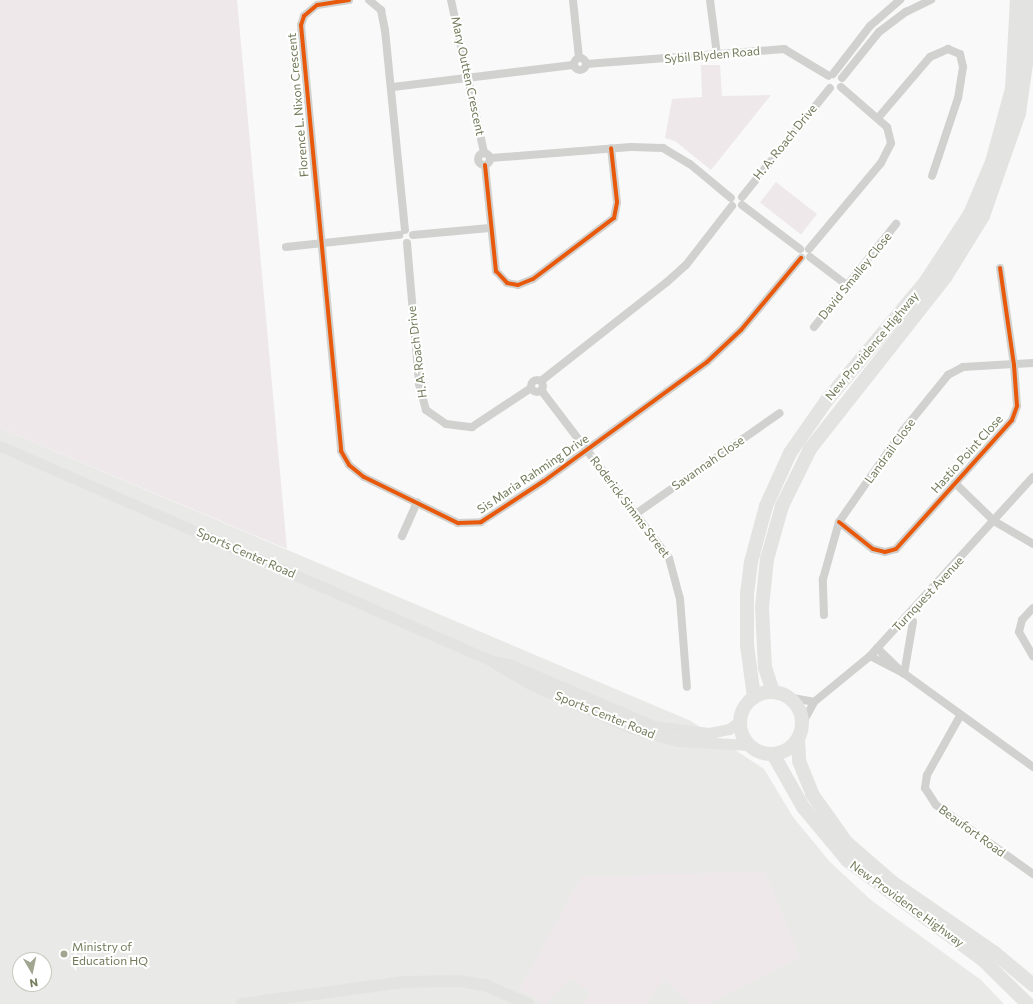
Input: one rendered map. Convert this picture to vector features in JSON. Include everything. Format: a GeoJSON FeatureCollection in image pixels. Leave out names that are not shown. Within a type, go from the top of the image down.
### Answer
{"type":"FeatureCollection","features":[{"type":"Feature","properties":{"kind":"highway","name":"New Providence Highway"},"geometry":{"type":"LineString","coordinates":[[754,697],[747,645],[747,594],[751,562],[766,506],[790,453],[827,400],[926,281],[970,214],[992,162],[1009,104],[1017,0]]}},
{"type":"Feature","properties":{"kind":"highway","name":"New Providence Highway"},"geometry":{"type":"LineString","coordinates":[[773,692],[765,668],[762,607],[767,560],[782,506],[810,449],[946,276],[983,216],[1019,113],[1027,58],[1028,0]]}},
{"type":"Feature","properties":{"kind":"highway"},"geometry":{"type":"LineString","coordinates":[[773,692],[787,697],[799,708],[802,724],[798,739],[786,750],[773,754],[750,745],[742,734],[740,721],[744,708],[754,697],[773,692]]}},
{"type":"Feature","properties":{"kind":"highway","name":"New Providence Highway"},"geometry":{"type":"LineString","coordinates":[[798,739],[799,761],[812,794],[846,842],[892,882],[995,953],[1033,985]]}},
{"type":"Feature","properties":{"kind":"highway","name":"New Providence Highway"},"geometry":{"type":"LineString","coordinates":[[773,754],[803,807],[847,860],[982,959],[1028,1004]]}},
{"type":"Feature","properties":{"kind":"main road","name":"Sports Center Road"},"geometry":{"type":"LineString","coordinates":[[0,446],[492,661],[509,664],[654,726],[709,733],[729,729],[740,721]]}},
{"type":"Feature","properties":{"kind":"main road","name":"Sports Center Road"},"geometry":{"type":"LineString","coordinates":[[492,661],[504,671],[631,728],[678,740],[750,745]]}},
{"type":"Feature","properties":{"kind":"main road"},"geometry":{"type":"LineString","coordinates":[[242,1004],[403,982],[459,981],[485,986],[528,1004]]}},
{"type":"Feature","properties":{"kind":"street","name":"Florence L. Nixon Crescent"},"geometry":{"type":"LineString","coordinates":[[322,243],[301,25],[304,16],[317,5],[349,0]]}},
{"type":"Feature","properties":{"kind":"street"},"geometry":{"type":"LineString","coordinates":[[369,0],[377,4],[383,16],[393,87],[402,233],[407,243],[413,235]]}},
{"type":"Feature","properties":{"kind":"street","name":"Mary Outten Crescent"},"geometry":{"type":"LineString","coordinates":[[451,0],[484,153],[478,160],[485,165]]}},
{"type":"Feature","properties":{"kind":"street"},"geometry":{"type":"LineString","coordinates":[[573,0],[579,58],[586,64]]}},
{"type":"Feature","properties":{"kind":"street"},"geometry":{"type":"LineString","coordinates":[[710,0],[717,55]]}},
{"type":"Feature","properties":{"kind":"street"},"geometry":{"type":"LineString","coordinates":[[800,249],[801,258],[809,253],[888,152],[890,132],[878,118],[841,87],[830,88],[826,82],[873,22],[900,0]]}},
{"type":"Feature","properties":{"kind":"street"},"geometry":{"type":"LineString","coordinates":[[841,87],[842,78],[879,32],[906,12],[931,0]]}},
{"type":"Feature","properties":{"kind":"street","name":"Sybil Blyden Road"},"geometry":{"type":"LineString","coordinates":[[393,87],[573,65],[582,70],[586,64],[784,49],[831,75],[842,78]]}},
{"type":"Feature","properties":{"kind":"street"},"geometry":{"type":"LineString","coordinates":[[878,118],[930,57],[948,49],[960,54],[963,67],[958,98],[932,176]]}},
{"type":"Feature","properties":{"kind":"street"},"geometry":{"type":"LineString","coordinates":[[573,65],[579,58]]}},
{"type":"Feature","properties":{"kind":"street","name":"H. A. Roach Drive"},"geometry":{"type":"LineString","coordinates":[[742,201],[830,88]]}},
{"type":"Feature","properties":{"kind":"street"},"geometry":{"type":"LineString","coordinates":[[484,153],[491,158],[611,148],[663,148],[732,202],[742,201],[800,249],[809,253],[848,286]]}},
{"type":"Feature","properties":{"kind":"street"},"geometry":{"type":"LineString","coordinates":[[491,158],[485,165],[490,228],[496,270],[501,279],[518,284],[533,279],[614,218],[617,202],[611,148]]}},
{"type":"Feature","properties":{"kind":"street"},"geometry":{"type":"LineString","coordinates":[[531,388],[541,390],[541,381],[676,274],[732,202]]}},
{"type":"Feature","properties":{"kind":"street","name":"David Smalley Close"},"geometry":{"type":"LineString","coordinates":[[814,327],[896,224]]}},
{"type":"Feature","properties":{"kind":"street"},"geometry":{"type":"LineString","coordinates":[[286,247],[402,233],[413,235],[490,228]]}},
{"type":"Feature","properties":{"kind":"street","name":"Sis Maria Rahming Drive"},"geometry":{"type":"LineString","coordinates":[[322,243],[341,451],[349,465],[364,477],[458,523],[481,522],[587,450],[725,346],[801,258]]}},
{"type":"Feature","properties":{"kind":"street","name":"H. A. Roach Drive"},"geometry":{"type":"LineString","coordinates":[[407,243],[419,384],[423,403],[431,415],[452,426],[472,427],[531,388],[532,381],[541,381]]}},
{"type":"Feature","properties":{"kind":"street","name":"Hastio Point Close"},"geometry":{"type":"LineString","coordinates":[[839,522],[868,546],[890,552],[1012,420],[1017,406],[1014,364],[1000,268]]}},
{"type":"Feature","properties":{"kind":"street","name":"Landrail Close"},"geometry":{"type":"LineString","coordinates":[[824,615],[821,597],[824,571],[839,522],[901,433],[948,375],[963,367],[1033,363]]}},
{"type":"Feature","properties":{"kind":"street","name":"Roderick Simms Street"},"geometry":{"type":"LineString","coordinates":[[541,390],[637,513],[669,558],[678,584],[687,687]]}},
{"type":"Feature","properties":{"kind":"street","name":"Savannah Close"},"geometry":{"type":"LineString","coordinates":[[637,513],[780,413]]}},
{"type":"Feature","properties":{"kind":"street","name":"Turnquest Avenue"},"geometry":{"type":"LineString","coordinates":[[814,702],[870,656],[1033,478]]}},
{"type":"Feature","properties":{"kind":"street"},"geometry":{"type":"LineString","coordinates":[[955,483],[994,521],[1033,544]]}},
{"type":"Feature","properties":{"kind":"street"},"geometry":{"type":"LineString","coordinates":[[402,536],[417,502]]}},
{"type":"Feature","properties":{"kind":"street"},"geometry":{"type":"LineString","coordinates":[[1033,608],[1022,620],[1019,632],[1033,656]]}},
{"type":"Feature","properties":{"kind":"street"},"geometry":{"type":"LineString","coordinates":[[903,673],[913,622]]}},
{"type":"Feature","properties":{"kind":"street"},"geometry":{"type":"LineString","coordinates":[[877,648],[903,673],[960,716],[1033,767]]}},
{"type":"Feature","properties":{"kind":"street"},"geometry":{"type":"LineString","coordinates":[[870,656],[903,673]]}},
{"type":"Feature","properties":{"kind":"street"},"geometry":{"type":"LineString","coordinates":[[787,697],[814,702],[802,724]]}},
{"type":"Feature","properties":{"kind":"street","name":"Beaufort Road"},"geometry":{"type":"LineString","coordinates":[[960,716],[927,775],[925,788],[936,805],[1033,874]]}},
{"type":"Feature","properties":{"kind":"shaded area"},"geometry":{"type":"Polygon","coordinates":[[[0,0],[237,0],[287,549],[0,428],[0,0]]]}},
{"type":"Feature","properties":{"kind":"shaded area"},"geometry":{"type":"Polygon","coordinates":[[[701,65],[720,65],[722,96],[771,95],[711,170],[675,141],[665,138],[672,99],[702,97],[701,65]]]}},
{"type":"Feature","properties":{"kind":"shaded area"},"geometry":{"type":"Polygon","coordinates":[[[776,182],[817,214],[801,235],[760,202],[776,182]]]}},
{"type":"Feature","properties":{"kind":"shaded area"},"geometry":{"type":"Polygon","coordinates":[[[0,428],[691,721],[764,769],[793,817],[830,862],[871,900],[981,980],[1004,1004],[0,1004],[0,428]]]}},
{"type":"Feature","properties":{"kind":"shaded area"},"geometry":{"type":"Polygon","coordinates":[[[765,871],[800,957],[709,1004],[691,1004],[664,980],[646,1004],[584,1004],[590,992],[570,979],[546,1004],[519,990],[581,877],[765,871]]]}},
{"type":"Feature","properties":{"kind":"cycle path"},"geometry":{"type":"LineString","coordinates":[[349,0],[317,5],[304,16],[301,25],[341,451],[349,465],[364,477],[458,523],[481,522],[544,481],[707,362],[741,330],[801,258]]}},
{"type":"Feature","properties":{"kind":"cycle path"},"geometry":{"type":"LineString","coordinates":[[485,165],[496,271],[507,283],[518,285],[533,279],[614,218],[617,202],[611,148]]}},
{"type":"Feature","properties":{"kind":"cycle path"},"geometry":{"type":"LineString","coordinates":[[839,522],[873,549],[885,552],[896,549],[1012,420],[1017,406],[1014,365],[1000,268]]}},
{"type":"Feature","properties":{"kind":"place","name":"Ministry of Education HQ"},"geometry":{"type":"Point","coordinates":[64,954]}}]}
